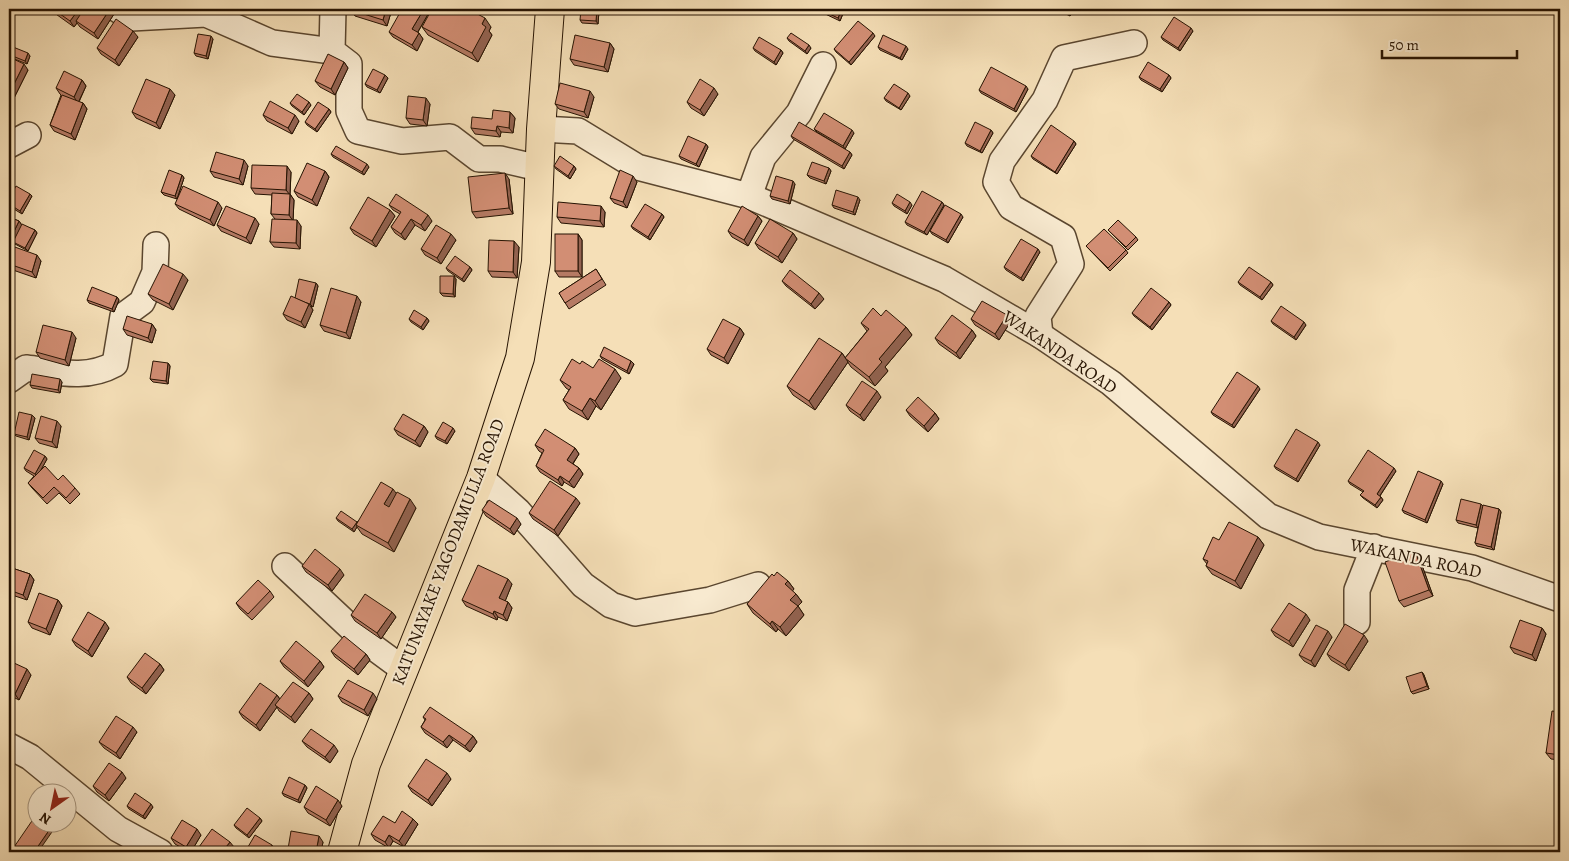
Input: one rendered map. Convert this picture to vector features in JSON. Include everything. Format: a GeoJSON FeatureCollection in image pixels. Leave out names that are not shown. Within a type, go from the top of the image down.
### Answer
{"type":"FeatureCollection","features":[{"type":"Feature","properties":{"kind":"main road","name":"KATUNAYAKE YAGODAMULLA ROAD"},"geometry":{"type":"LineString","coordinates":[[342,852],[366,764],[481,478],[520,358],[536,262],[541,129],[550,9]]}},
{"type":"Feature","properties":{"kind":"street"},"geometry":{"type":"LineString","coordinates":[[117,9],[131,18],[206,14],[272,43],[334,53],[349,64],[349,111],[358,131],[402,141],[450,137],[478,159],[500,159],[540,168]]}},
{"type":"Feature","properties":{"kind":"street"},"geometry":{"type":"LineString","coordinates":[[333,9],[334,53]]}},
{"type":"Feature","properties":{"kind":"street"},"geometry":{"type":"LineString","coordinates":[[1040,335],[1038,316],[1071,264],[1063,237],[1011,207],[996,182],[1002,161],[1045,100],[1064,58],[1134,43]]}},
{"type":"Feature","properties":{"kind":"street"},"geometry":{"type":"LineString","coordinates":[[749,196],[763,157],[799,113],[823,65]]}},
{"type":"Feature","properties":{"kind":"street","name":"WAKANDA ROAD"},"geometry":{"type":"LineString","coordinates":[[541,129],[578,131],[637,167],[749,196],[944,279],[1040,335],[1111,383],[1268,516],[1319,538],[1374,547],[1472,568],[1560,599]]}},
{"type":"Feature","properties":{"kind":"street"},"geometry":{"type":"LineString","coordinates":[[9,380],[26,368],[76,374],[101,372],[115,364],[123,316],[142,302],[155,272],[156,245]]}},
{"type":"Feature","properties":{"kind":"street"},"geometry":{"type":"LineString","coordinates":[[481,478],[518,511],[583,585],[611,605],[635,613],[710,600],[758,585]]}},
{"type":"Feature","properties":{"kind":"street"},"geometry":{"type":"LineString","coordinates":[[1357,622],[1357,590],[1374,547]]}},
{"type":"Feature","properties":{"kind":"street"},"geometry":{"type":"LineString","coordinates":[[285,566],[365,641],[403,668]]}},
{"type":"Feature","properties":{"kind":"street"},"geometry":{"type":"LineString","coordinates":[[9,746],[30,757],[118,828],[160,852]]}},
{"type":"Feature","properties":{"kind":"building"},"geometry":{"type":"Polygon","coordinates":[[[53,9],[79,9],[70,21],[53,9]]]}},
{"type":"Feature","properties":{"kind":"building"},"geometry":{"type":"Polygon","coordinates":[[[84,9],[110,9],[94,33],[76,21],[84,9]]]}},
{"type":"Feature","properties":{"kind":"building"},"geometry":{"type":"Polygon","coordinates":[[[352,9],[386,9],[383,20],[352,9]]]}},
{"type":"Feature","properties":{"kind":"building"},"geometry":{"type":"Polygon","coordinates":[[[402,9],[424,9],[412,29],[419,33],[412,45],[389,32],[402,9]]]}},
{"type":"Feature","properties":{"kind":"building"},"geometry":{"type":"Polygon","coordinates":[[[432,9],[468,9],[485,18],[482,24],[486,27],[472,53],[422,27],[432,9]]]}},
{"type":"Feature","properties":{"kind":"building"},"geometry":{"type":"Polygon","coordinates":[[[581,9],[597,9],[596,21],[580,20],[581,9]]]}},
{"type":"Feature","properties":{"kind":"building"},"geometry":{"type":"Polygon","coordinates":[[[819,9],[842,9],[838,18],[819,9]]]}},
{"type":"Feature","properties":{"kind":"building"},"geometry":{"type":"Polygon","coordinates":[[[1060,9],[1070,9],[1068,13],[1060,9]]]}},
{"type":"Feature","properties":{"kind":"building"},"geometry":{"type":"Polygon","coordinates":[[[1174,17],[1191,28],[1178,48],[1161,37],[1174,17]]]}},
{"type":"Feature","properties":{"kind":"building"},"geometry":{"type":"Polygon","coordinates":[[[116,19],[133,31],[115,60],[97,48],[116,19]]]}},
{"type":"Feature","properties":{"kind":"building"},"geometry":{"type":"Polygon","coordinates":[[[858,21],[873,33],[849,62],[834,49],[858,21]]]}},
{"type":"Feature","properties":{"kind":"building"},"geometry":{"type":"Polygon","coordinates":[[[791,33],[809,45],[805,51],[787,38],[791,33]]]}},
{"type":"Feature","properties":{"kind":"building"},"geometry":{"type":"Polygon","coordinates":[[[198,34],[211,36],[206,56],[194,53],[198,34]]]}},
{"type":"Feature","properties":{"kind":"building"},"geometry":{"type":"Polygon","coordinates":[[[575,35],[610,43],[604,67],[570,59],[575,35]]]}},
{"type":"Feature","properties":{"kind":"building"},"geometry":{"type":"Polygon","coordinates":[[[883,35],[906,46],[900,58],[878,47],[883,35]]]}},
{"type":"Feature","properties":{"kind":"building"},"geometry":{"type":"Polygon","coordinates":[[[759,37],[781,50],[774,62],[753,48],[759,37]]]}},
{"type":"Feature","properties":{"kind":"building"},"geometry":{"type":"Polygon","coordinates":[[[13,47],[28,53],[25,61],[10,55],[13,47]]]}},
{"type":"Feature","properties":{"kind":"building"},"geometry":{"type":"Polygon","coordinates":[[[328,54],[344,62],[331,89],[315,81],[328,54]]]}},
{"type":"Feature","properties":{"kind":"building"},"geometry":{"type":"Polygon","coordinates":[[[9,57],[24,64],[10,92],[9,91],[9,57]]]}},
{"type":"Feature","properties":{"kind":"building"},"geometry":{"type":"Polygon","coordinates":[[[1148,62],[1169,75],[1160,89],[1139,77],[1148,62]]]}},
{"type":"Feature","properties":{"kind":"building"},"geometry":{"type":"Polygon","coordinates":[[[991,67],[1026,86],[1014,109],[979,90],[991,67]]]}},
{"type":"Feature","properties":{"kind":"building"},"geometry":{"type":"Polygon","coordinates":[[[373,69],[385,75],[377,90],[365,84],[373,69]]]}},
{"type":"Feature","properties":{"kind":"building"},"geometry":{"type":"Polygon","coordinates":[[[64,71],[82,80],[74,97],[56,88],[64,71]]]}},
{"type":"Feature","properties":{"kind":"building"},"geometry":{"type":"Polygon","coordinates":[[[146,79],[170,89],[156,123],[132,112],[146,79]]]}},
{"type":"Feature","properties":{"kind":"building"},"geometry":{"type":"Polygon","coordinates":[[[700,79],[714,88],[700,110],[687,102],[700,79]]]}},
{"type":"Feature","properties":{"kind":"building"},"geometry":{"type":"Polygon","coordinates":[[[560,83],[590,91],[584,112],[555,104],[560,83]]]}},
{"type":"Feature","properties":{"kind":"building"},"geometry":{"type":"Polygon","coordinates":[[[894,84],[908,93],[899,108],[884,98],[894,84]]]}},
{"type":"Feature","properties":{"kind":"building"},"geometry":{"type":"Polygon","coordinates":[[[297,94],[309,102],[302,112],[290,103],[297,94]]]}},
{"type":"Feature","properties":{"kind":"building"},"geometry":{"type":"Polygon","coordinates":[[[62,95],[83,103],[71,134],[50,125],[62,95]]]}},
{"type":"Feature","properties":{"kind":"building"},"geometry":{"type":"Polygon","coordinates":[[[408,96],[426,98],[423,120],[406,118],[408,96]]]}},
{"type":"Feature","properties":{"kind":"building"},"geometry":{"type":"Polygon","coordinates":[[[270,101],[295,115],[288,128],[263,115],[270,101]]]}},
{"type":"Feature","properties":{"kind":"building"},"geometry":{"type":"Polygon","coordinates":[[[318,102],[329,109],[315,129],[305,122],[318,102]]]}},
{"type":"Feature","properties":{"kind":"building"},"geometry":{"type":"Polygon","coordinates":[[[493,110],[510,112],[509,128],[497,126],[496,131],[471,128],[472,117],[492,119],[493,110]]]}},
{"type":"Feature","properties":{"kind":"building"},"geometry":{"type":"Polygon","coordinates":[[[824,113],[852,130],[843,146],[814,129],[824,113]]]}},
{"type":"Feature","properties":{"kind":"building"},"geometry":{"type":"Polygon","coordinates":[[[799,122],[850,152],[842,166],[791,136],[799,122]]]}},
{"type":"Feature","properties":{"kind":"building"},"geometry":{"type":"Polygon","coordinates":[[[975,122],[991,130],[980,151],[965,143],[975,122]]]}},
{"type":"Feature","properties":{"kind":"building"},"geometry":{"type":"Polygon","coordinates":[[[1051,125],[1074,141],[1055,172],[1031,156],[1051,125]]]}},
{"type":"Feature","properties":{"kind":"building"},"geometry":{"type":"Polygon","coordinates":[[[688,136],[706,144],[696,164],[679,156],[688,136]]]}},
{"type":"Feature","properties":{"kind":"building"},"geometry":{"type":"Polygon","coordinates":[[[336,146],[367,164],[362,172],[331,154],[336,146]]]}},
{"type":"Feature","properties":{"kind":"building"},"geometry":{"type":"Polygon","coordinates":[[[216,152],[244,160],[239,179],[210,171],[216,152]]]}},
{"type":"Feature","properties":{"kind":"building"},"geometry":{"type":"Polygon","coordinates":[[[560,156],[574,166],[568,176],[554,166],[560,156]]]}},
{"type":"Feature","properties":{"kind":"building"},"geometry":{"type":"Polygon","coordinates":[[[812,162],[829,168],[824,181],[807,175],[812,162]]]}},
{"type":"Feature","properties":{"kind":"building"},"geometry":{"type":"Polygon","coordinates":[[[307,163],[325,171],[312,200],[294,191],[307,163]]]}},
{"type":"Feature","properties":{"kind":"building"},"geometry":{"type":"Polygon","coordinates":[[[252,165],[287,166],[286,190],[251,188],[252,165]]]}},
{"type":"Feature","properties":{"kind":"building"},"geometry":{"type":"Polygon","coordinates":[[[169,170],[182,175],[175,196],[161,192],[169,170]]]}},
{"type":"Feature","properties":{"kind":"building"},"geometry":{"type":"Polygon","coordinates":[[[620,170],[633,176],[623,202],[610,198],[620,170]]]}},
{"type":"Feature","properties":{"kind":"building"},"geometry":{"type":"Polygon","coordinates":[[[505,173],[509,208],[472,212],[468,177],[505,173]]]}},
{"type":"Feature","properties":{"kind":"building"},"geometry":{"type":"Polygon","coordinates":[[[776,176],[793,181],[788,201],[770,196],[776,176]]]}},
{"type":"Feature","properties":{"kind":"building"},"geometry":{"type":"Polygon","coordinates":[[[16,186],[30,194],[20,211],[9,204],[9,199],[16,186]]]}},
{"type":"Feature","properties":{"kind":"building"},"geometry":{"type":"Polygon","coordinates":[[[183,186],[218,202],[210,220],[175,204],[183,186]]]}},
{"type":"Feature","properties":{"kind":"building"},"geometry":{"type":"Polygon","coordinates":[[[836,190],[858,197],[853,212],[832,205],[836,190]]]}},
{"type":"Feature","properties":{"kind":"building"},"geometry":{"type":"Polygon","coordinates":[[[922,191],[942,202],[924,232],[905,222],[922,191]]]}},
{"type":"Feature","properties":{"kind":"building"},"geometry":{"type":"Polygon","coordinates":[[[272,193],[290,194],[289,215],[271,214],[272,193]]]}},
{"type":"Feature","properties":{"kind":"building"},"geometry":{"type":"Polygon","coordinates":[[[396,194],[428,215],[421,225],[411,219],[401,234],[391,227],[401,212],[389,205],[396,194]]]}},
{"type":"Feature","properties":{"kind":"building"},"geometry":{"type":"Polygon","coordinates":[[[897,194],[910,202],[905,211],[892,203],[897,194]]]}},
{"type":"Feature","properties":{"kind":"building"},"geometry":{"type":"Polygon","coordinates":[[[368,197],[390,210],[372,241],[350,228],[368,197]]]}},
{"type":"Feature","properties":{"kind":"building"},"geometry":{"type":"Polygon","coordinates":[[[558,202],[601,206],[600,221],[557,217],[558,202]]]}},
{"type":"Feature","properties":{"kind":"building"},"geometry":{"type":"Polygon","coordinates":[[[645,204],[662,214],[648,237],[631,226],[645,204]]]}},
{"type":"Feature","properties":{"kind":"building"},"geometry":{"type":"Polygon","coordinates":[[[945,205],[961,214],[946,240],[930,231],[945,205]]]}},
{"type":"Feature","properties":{"kind":"building"},"geometry":{"type":"Polygon","coordinates":[[[226,206],[255,218],[246,238],[217,225],[226,206]]]}},
{"type":"Feature","properties":{"kind":"building"},"geometry":{"type":"Polygon","coordinates":[[[742,206],[758,216],[744,240],[728,231],[742,206]]]}},
{"type":"Feature","properties":{"kind":"building"},"geometry":{"type":"Polygon","coordinates":[[[9,217],[19,221],[9,242],[9,217]]]}},
{"type":"Feature","properties":{"kind":"building"},"geometry":{"type":"Polygon","coordinates":[[[272,219],[297,220],[296,243],[270,242],[272,219]]]}},
{"type":"Feature","properties":{"kind":"building"},"geometry":{"type":"Polygon","coordinates":[[[770,219],[793,233],[778,257],[755,243],[770,219]]]}},
{"type":"Feature","properties":{"kind":"building"},"geometry":{"type":"Polygon","coordinates":[[[1118,220],[1136,237],[1126,247],[1108,230],[1118,220]]]}},
{"type":"Feature","properties":{"kind":"building"},"geometry":{"type":"Polygon","coordinates":[[[22,224],[35,230],[25,248],[13,242],[22,224]]]}},
{"type":"Feature","properties":{"kind":"building"},"geometry":{"type":"Polygon","coordinates":[[[436,225],[451,234],[437,258],[421,249],[436,225]]]}},
{"type":"Feature","properties":{"kind":"building"},"geometry":{"type":"Polygon","coordinates":[[[1104,229],[1126,250],[1108,268],[1086,246],[1104,229]]]}},
{"type":"Feature","properties":{"kind":"building"},"geometry":{"type":"Polygon","coordinates":[[[555,234],[578,234],[578,271],[555,271],[555,234]]]}},
{"type":"Feature","properties":{"kind":"building"},"geometry":{"type":"Polygon","coordinates":[[[1021,239],[1038,249],[1021,278],[1004,267],[1021,239]]]}},
{"type":"Feature","properties":{"kind":"building"},"geometry":{"type":"Polygon","coordinates":[[[489,240],[514,241],[513,272],[488,271],[489,240]]]}},
{"type":"Feature","properties":{"kind":"building"},"geometry":{"type":"Polygon","coordinates":[[[12,246],[37,255],[32,272],[9,264],[12,246]]]}},
{"type":"Feature","properties":{"kind":"building"},"geometry":{"type":"Polygon","coordinates":[[[455,256],[470,267],[462,279],[446,268],[455,256]]]}},
{"type":"Feature","properties":{"kind":"building"},"geometry":{"type":"Polygon","coordinates":[[[163,264],[183,274],[169,304],[148,294],[163,264]]]}},
{"type":"Feature","properties":{"kind":"building"},"geometry":{"type":"Polygon","coordinates":[[[1249,267],[1271,282],[1260,297],[1238,282],[1249,267]]]}},
{"type":"Feature","properties":{"kind":"building"},"geometry":{"type":"Polygon","coordinates":[[[596,269],[602,279],[565,303],[559,293],[596,269]]]}},
{"type":"Feature","properties":{"kind":"building"},"geometry":{"type":"Polygon","coordinates":[[[790,270],[819,293],[811,304],[782,281],[790,270]]]}},
{"type":"Feature","properties":{"kind":"building"},"geometry":{"type":"Polygon","coordinates":[[[440,276],[454,276],[453,294],[440,293],[440,276]]]}},
{"type":"Feature","properties":{"kind":"building"},"geometry":{"type":"Polygon","coordinates":[[[299,279],[316,283],[310,304],[295,298],[299,279]]]}},
{"type":"Feature","properties":{"kind":"building"},"geometry":{"type":"Polygon","coordinates":[[[92,287],[117,297],[112,309],[87,300],[92,287]]]}},
{"type":"Feature","properties":{"kind":"building"},"geometry":{"type":"Polygon","coordinates":[[[331,288],[357,296],[346,333],[320,325],[331,288]]]}},
{"type":"Feature","properties":{"kind":"building"},"geometry":{"type":"Polygon","coordinates":[[[1151,288],[1169,302],[1150,327],[1132,313],[1151,288]]]}},
{"type":"Feature","properties":{"kind":"building"},"geometry":{"type":"Polygon","coordinates":[[[291,296],[309,304],[301,322],[283,314],[291,296]]]}},
{"type":"Feature","properties":{"kind":"building"},"geometry":{"type":"Polygon","coordinates":[[[982,301],[1007,315],[995,334],[971,319],[982,301]]]}},
{"type":"Feature","properties":{"kind":"building"},"geometry":{"type":"Polygon","coordinates":[[[1281,306],[1304,322],[1294,337],[1271,321],[1281,306]]]}},
{"type":"Feature","properties":{"kind":"building"},"geometry":{"type":"Polygon","coordinates":[[[873,308],[881,316],[886,310],[906,327],[879,359],[882,362],[869,377],[845,358],[869,329],[861,323],[873,308]]]}},
{"type":"Feature","properties":{"kind":"building"},"geometry":{"type":"Polygon","coordinates":[[[414,310],[427,318],[421,327],[409,319],[414,310]]]}},
{"type":"Feature","properties":{"kind":"building"},"geometry":{"type":"Polygon","coordinates":[[[952,315],[972,330],[956,353],[935,338],[952,315]]]}},
{"type":"Feature","properties":{"kind":"building"},"geometry":{"type":"Polygon","coordinates":[[[127,316],[152,324],[148,338],[123,329],[127,316]]]}},
{"type":"Feature","properties":{"kind":"building"},"geometry":{"type":"Polygon","coordinates":[[[723,319],[740,328],[724,358],[707,349],[723,319]]]}},
{"type":"Feature","properties":{"kind":"building"},"geometry":{"type":"Polygon","coordinates":[[[43,325],[72,332],[65,360],[36,352],[43,325]]]}},
{"type":"Feature","properties":{"kind":"building"},"geometry":{"type":"Polygon","coordinates":[[[819,338],[842,353],[809,401],[787,386],[819,338]]]}},
{"type":"Feature","properties":{"kind":"building"},"geometry":{"type":"Polygon","coordinates":[[[604,347],[631,361],[627,371],[600,356],[604,347]]]}},
{"type":"Feature","properties":{"kind":"building"},"geometry":{"type":"Polygon","coordinates":[[[572,359],[580,364],[582,361],[593,368],[599,359],[615,369],[595,401],[590,398],[582,411],[563,400],[571,387],[560,380],[572,359]]]}},
{"type":"Feature","properties":{"kind":"building"},"geometry":{"type":"Polygon","coordinates":[[[153,361],[168,363],[166,381],[150,379],[153,361]]]}},
{"type":"Feature","properties":{"kind":"building"},"geometry":{"type":"Polygon","coordinates":[[[1237,372],[1258,386],[1232,425],[1211,412],[1237,372]]]}},
{"type":"Feature","properties":{"kind":"building"},"geometry":{"type":"Polygon","coordinates":[[[32,374],[60,379],[58,390],[30,385],[32,374]]]}},
{"type":"Feature","properties":{"kind":"building"},"geometry":{"type":"Polygon","coordinates":[[[862,381],[877,391],[860,415],[846,405],[862,381]]]}},
{"type":"Feature","properties":{"kind":"building"},"geometry":{"type":"Polygon","coordinates":[[[918,397],[935,413],[924,426],[906,410],[918,397]]]}},
{"type":"Feature","properties":{"kind":"building"},"geometry":{"type":"Polygon","coordinates":[[[19,412],[32,415],[27,437],[14,434],[19,412]]]}},
{"type":"Feature","properties":{"kind":"building"},"geometry":{"type":"Polygon","coordinates":[[[403,414],[424,426],[415,441],[394,429],[403,414]]]}},
{"type":"Feature","properties":{"kind":"building"},"geometry":{"type":"Polygon","coordinates":[[[41,416],[57,421],[52,442],[35,438],[41,416]]]}},
{"type":"Feature","properties":{"kind":"building"},"geometry":{"type":"Polygon","coordinates":[[[443,422],[453,428],[445,441],[435,436],[443,422]]]}},
{"type":"Feature","properties":{"kind":"building"},"geometry":{"type":"Polygon","coordinates":[[[545,429],[575,448],[567,460],[579,468],[569,482],[560,476],[558,480],[536,466],[544,450],[535,445],[545,429]]]}},
{"type":"Feature","properties":{"kind":"building"},"geometry":{"type":"Polygon","coordinates":[[[1296,429],[1318,442],[1296,479],[1274,466],[1296,429]]]}},
{"type":"Feature","properties":{"kind":"building"},"geometry":{"type":"Polygon","coordinates":[[[34,450],[45,456],[35,474],[24,468],[34,450]]]}},
{"type":"Feature","properties":{"kind":"building"},"geometry":{"type":"Polygon","coordinates":[[[1368,450],[1394,468],[1377,494],[1381,497],[1375,505],[1360,495],[1364,491],[1348,481],[1368,450]]]}},
{"type":"Feature","properties":{"kind":"building"},"geometry":{"type":"Polygon","coordinates":[[[45,466],[58,480],[63,475],[75,488],[66,498],[54,487],[43,498],[28,483],[45,466]]]}},
{"type":"Feature","properties":{"kind":"building"},"geometry":{"type":"Polygon","coordinates":[[[1418,471],[1441,481],[1425,520],[1402,510],[1418,471]]]}},
{"type":"Feature","properties":{"kind":"building"},"geometry":{"type":"Polygon","coordinates":[[[550,481],[576,498],[554,530],[529,513],[550,481]]]}},
{"type":"Feature","properties":{"kind":"building"},"geometry":{"type":"Polygon","coordinates":[[[381,482],[393,489],[384,504],[389,507],[397,492],[410,499],[388,543],[356,525],[381,482]]]}},
{"type":"Feature","properties":{"kind":"building"},"geometry":{"type":"Polygon","coordinates":[[[1461,499],[1481,504],[1476,525],[1456,520],[1461,499]]]}},
{"type":"Feature","properties":{"kind":"building"},"geometry":{"type":"Polygon","coordinates":[[[489,500],[517,518],[510,529],[482,510],[489,500]]]}},
{"type":"Feature","properties":{"kind":"building"},"geometry":{"type":"Polygon","coordinates":[[[1483,505],[1499,509],[1491,547],[1475,543],[1483,505]]]}},
{"type":"Feature","properties":{"kind":"building"},"geometry":{"type":"Polygon","coordinates":[[[341,511],[357,522],[352,529],[336,518],[341,511]]]}},
{"type":"Feature","properties":{"kind":"building"},"geometry":{"type":"Polygon","coordinates":[[[1229,522],[1258,537],[1235,581],[1206,566],[1208,561],[1203,559],[1213,537],[1219,540],[1229,522]]]}},
{"type":"Feature","properties":{"kind":"building"},"geometry":{"type":"Polygon","coordinates":[[[315,549],[340,569],[328,585],[302,566],[315,549]]]}},
{"type":"Feature","properties":{"kind":"building"},"geometry":{"type":"Polygon","coordinates":[[[1415,551],[1429,590],[1399,601],[1385,562],[1415,551]]]}},
{"type":"Feature","properties":{"kind":"building"},"geometry":{"type":"Polygon","coordinates":[[[478,565],[508,579],[499,598],[508,602],[503,615],[494,611],[493,614],[462,600],[478,565]]]}},
{"type":"Feature","properties":{"kind":"building"},"geometry":{"type":"Polygon","coordinates":[[[9,567],[30,574],[23,595],[9,590],[9,567]]]}},
{"type":"Feature","properties":{"kind":"building"},"geometry":{"type":"Polygon","coordinates":[[[777,572],[788,581],[785,584],[796,594],[790,600],[798,606],[780,627],[772,621],[770,624],[747,604],[772,574],[774,576],[777,572]]]}},
{"type":"Feature","properties":{"kind":"building"},"geometry":{"type":"Polygon","coordinates":[[[258,580],[270,591],[248,614],[236,603],[258,580]]]}},
{"type":"Feature","properties":{"kind":"building"},"geometry":{"type":"Polygon","coordinates":[[[39,593],[58,600],[46,629],[28,622],[39,593]]]}},
{"type":"Feature","properties":{"kind":"building"},"geometry":{"type":"Polygon","coordinates":[[[365,594],[392,612],[377,633],[351,615],[365,594]]]}},
{"type":"Feature","properties":{"kind":"building"},"geometry":{"type":"Polygon","coordinates":[[[1289,603],[1306,614],[1289,641],[1271,630],[1289,603]]]}},
{"type":"Feature","properties":{"kind":"building"},"geometry":{"type":"Polygon","coordinates":[[[88,612],[105,622],[88,651],[72,640],[88,612]]]}},
{"type":"Feature","properties":{"kind":"building"},"geometry":{"type":"Polygon","coordinates":[[[1520,620],[1542,628],[1532,655],[1510,647],[1520,620]]]}},
{"type":"Feature","properties":{"kind":"building"},"geometry":{"type":"Polygon","coordinates":[[[1345,624],[1364,635],[1345,665],[1327,654],[1345,624]]]}},
{"type":"Feature","properties":{"kind":"building"},"geometry":{"type":"Polygon","coordinates":[[[1316,625],[1328,631],[1311,661],[1299,655],[1316,625]]]}},
{"type":"Feature","properties":{"kind":"building"},"geometry":{"type":"Polygon","coordinates":[[[344,636],[366,654],[354,669],[331,651],[344,636]]]}},
{"type":"Feature","properties":{"kind":"building"},"geometry":{"type":"Polygon","coordinates":[[[296,641],[320,661],[304,681],[280,661],[296,641]]]}},
{"type":"Feature","properties":{"kind":"building"},"geometry":{"type":"Polygon","coordinates":[[[145,653],[160,664],[142,688],[127,677],[145,653]]]}},
{"type":"Feature","properties":{"kind":"building"},"geometry":{"type":"Polygon","coordinates":[[[14,663],[27,669],[15,694],[9,692],[9,675],[14,663]]]}},
{"type":"Feature","properties":{"kind":"building"},"geometry":{"type":"Polygon","coordinates":[[[1422,672],[1427,686],[1411,692],[1406,677],[1422,672]]]}},
{"type":"Feature","properties":{"kind":"building"},"geometry":{"type":"Polygon","coordinates":[[[348,680],[373,693],[364,710],[338,696],[348,680]]]}},
{"type":"Feature","properties":{"kind":"building"},"geometry":{"type":"Polygon","coordinates":[[[293,682],[309,693],[291,717],[275,705],[293,682]]]}},
{"type":"Feature","properties":{"kind":"building"},"geometry":{"type":"Polygon","coordinates":[[[260,683],[277,695],[256,725],[239,712],[260,683]]]}},
{"type":"Feature","properties":{"kind":"building"},"geometry":{"type":"Polygon","coordinates":[[[430,707],[473,736],[465,746],[449,735],[443,742],[421,727],[426,719],[423,717],[430,707]]]}},
{"type":"Feature","properties":{"kind":"building"},"geometry":{"type":"Polygon","coordinates":[[[1552,711],[1560,712],[1560,755],[1546,753],[1552,711]]]}},
{"type":"Feature","properties":{"kind":"building"},"geometry":{"type":"Polygon","coordinates":[[[116,716],[133,727],[116,753],[99,742],[116,716]]]}},
{"type":"Feature","properties":{"kind":"building"},"geometry":{"type":"Polygon","coordinates":[[[311,729],[334,745],[325,757],[302,741],[311,729]]]}},
{"type":"Feature","properties":{"kind":"building"},"geometry":{"type":"Polygon","coordinates":[[[426,759],[447,773],[428,800],[408,786],[426,759]]]}},
{"type":"Feature","properties":{"kind":"building"},"geometry":{"type":"Polygon","coordinates":[[[109,763],[122,772],[105,795],[93,786],[109,763]]]}},
{"type":"Feature","properties":{"kind":"building"},"geometry":{"type":"Polygon","coordinates":[[[289,777],[305,785],[298,800],[282,793],[289,777]]]}},
{"type":"Feature","properties":{"kind":"building"},"geometry":{"type":"Polygon","coordinates":[[[316,786],[338,800],[326,820],[304,807],[316,786]]]}},
{"type":"Feature","properties":{"kind":"building"},"geometry":{"type":"Polygon","coordinates":[[[135,793],[151,804],[143,816],[127,806],[135,793]]]}},
{"type":"Feature","properties":{"kind":"building"},"geometry":{"type":"Polygon","coordinates":[[[247,808],[260,818],[247,835],[234,825],[247,808]]]}},
{"type":"Feature","properties":{"kind":"building"},"geometry":{"type":"Polygon","coordinates":[[[402,811],[413,819],[399,841],[389,835],[385,842],[371,834],[383,816],[395,823],[402,811]]]}},
{"type":"Feature","properties":{"kind":"building"},"geometry":{"type":"Polygon","coordinates":[[[182,820],[197,829],[186,847],[171,838],[182,820]]]}},
{"type":"Feature","properties":{"kind":"building"},"geometry":{"type":"Polygon","coordinates":[[[28,827],[28,834],[46,834],[34,852],[16,852],[12,850],[28,827]]]}},
{"type":"Feature","properties":{"kind":"building"},"geometry":{"type":"Polygon","coordinates":[[[212,829],[230,842],[222,852],[206,852],[199,847],[212,829]]]}},
{"type":"Feature","properties":{"kind":"building"},"geometry":{"type":"Polygon","coordinates":[[[291,831],[319,836],[316,852],[288,849],[291,831]]]}},
{"type":"Feature","properties":{"kind":"building"},"geometry":{"type":"Polygon","coordinates":[[[255,835],[272,845],[268,852],[245,852],[255,835]]]}}]}
